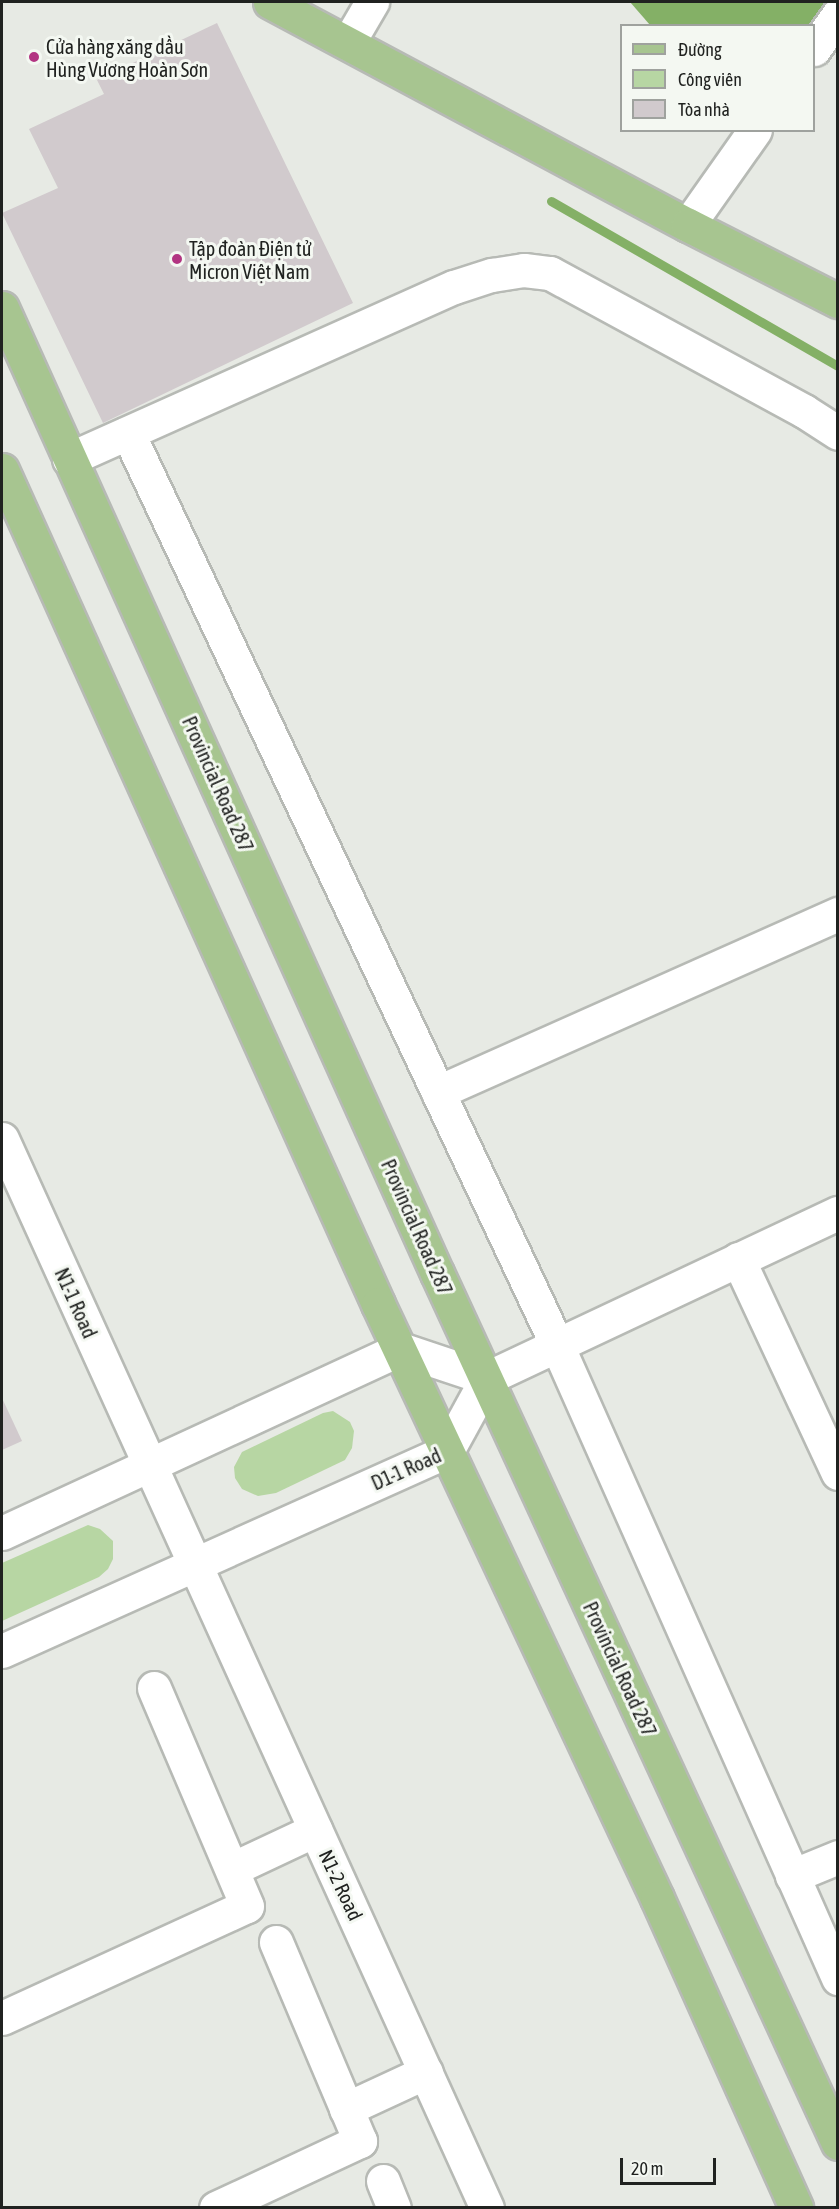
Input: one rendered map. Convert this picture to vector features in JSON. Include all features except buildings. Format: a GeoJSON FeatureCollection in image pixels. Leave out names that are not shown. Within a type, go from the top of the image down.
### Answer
{"type":"FeatureCollection","features":[{"type":"Feature","properties":{"kind":"main road"},"geometry":{"type":"LineString","coordinates":[[270,2],[688,225],[837,301]]}},
{"type":"Feature","properties":{"kind":"main road","name":"Provincial Road 287"},"geometry":{"type":"LineString","coordinates":[[2,308],[837,2144]]}},
{"type":"Feature","properties":{"kind":"main road"},"geometry":{"type":"LineString","coordinates":[[2,470],[400,1349],[652,1887],[796,2208]]}},
{"type":"Feature","properties":{"kind":"street"},"geometry":{"type":"LineString","coordinates":[[348,43],[372,2]]}},
{"type":"Feature","properties":{"kind":"street"},"geometry":{"type":"LineString","coordinates":[[815,46],[837,15]]}},
{"type":"Feature","properties":{"kind":"street"},"geometry":{"type":"LineString","coordinates":[[688,225],[754,132]]}},
{"type":"Feature","properties":{"kind":"street"},"geometry":{"type":"LineString","coordinates":[[69,459],[454,287],[492,274],[524,270],[550,273],[804,411],[837,433]]}},
{"type":"Feature","properties":{"kind":"street"},"geometry":{"type":"LineString","coordinates":[[128,433],[557,1345],[837,1978]]}},
{"type":"Feature","properties":{"kind":"street"},"geometry":{"type":"LineString","coordinates":[[438,1092],[837,914]]}},
{"type":"Feature","properties":{"kind":"street","name":"N1-1 Road"},"geometry":{"type":"LineString","coordinates":[[2,1139],[194,1563]]}},
{"type":"Feature","properties":{"kind":"street"},"geometry":{"type":"LineString","coordinates":[[2,1533],[400,1349],[487,1378],[837,1213]]}},
{"type":"Feature","properties":{"kind":"street"},"geometry":{"type":"LineString","coordinates":[[738,1259],[837,1473]]}},
{"type":"Feature","properties":{"kind":"street","name":"D1-1 Road"},"geometry":{"type":"LineString","coordinates":[[2,1651],[447,1451],[487,1378]]}},
{"type":"Feature","properties":{"kind":"street","name":"N1-2 Road"},"geometry":{"type":"LineString","coordinates":[[194,1563],[487,2208]]}},
{"type":"Feature","properties":{"kind":"street"},"geometry":{"type":"LineString","coordinates":[[2,2018],[247,1906],[154,1688]]}},
{"type":"Feature","properties":{"kind":"street"},"geometry":{"type":"LineString","coordinates":[[232,1869],[315,1830]]}},
{"type":"Feature","properties":{"kind":"street"},"geometry":{"type":"LineString","coordinates":[[792,1876],[837,1857]]}},
{"type":"Feature","properties":{"kind":"street"},"geometry":{"type":"LineString","coordinates":[[216,2208],[360,2141],[276,1942]]}},
{"type":"Feature","properties":{"kind":"street"},"geometry":{"type":"LineString","coordinates":[[346,2109],[426,2072]]}},
{"type":"Feature","properties":{"kind":"green space"},"geometry":{"type":"Polygon","coordinates":[[[333,1411],[350,1422],[354,1431],[352,1448],[345,1460],[276,1493],[258,1496],[242,1489],[235,1478],[234,1467],[242,1452],[323,1413],[333,1411]]]}},
{"type":"Feature","properties":{"kind":"green space"},"geometry":{"type":"Polygon","coordinates":[[[88,1525],[100,1529],[113,1541],[113,1559],[108,1569],[99,1577],[2,1621],[2,1563],[88,1525]]]}},
{"type":"Feature","properties":{"kind":"shaded area"},"geometry":{"type":"Polygon","coordinates":[[[630,2],[835,2],[815,25],[649,24],[630,2]]]}},
{"type":"Feature","properties":{"kind":"waterway"},"geometry":{"type":"LineString","coordinates":[[551,201],[838,366]]}},
{"type":"Feature","properties":{"kind":"place","name":"Cửa hàng xăng dầu Hùng Vương Hoàn Sơn"},"geometry":{"type":"Point","coordinates":[34,57]}},
{"type":"Feature","properties":{"kind":"place","name":"Tập đoàn Điện tử Micron Việt Nam"},"geometry":{"type":"Point","coordinates":[177,259]}}]}
